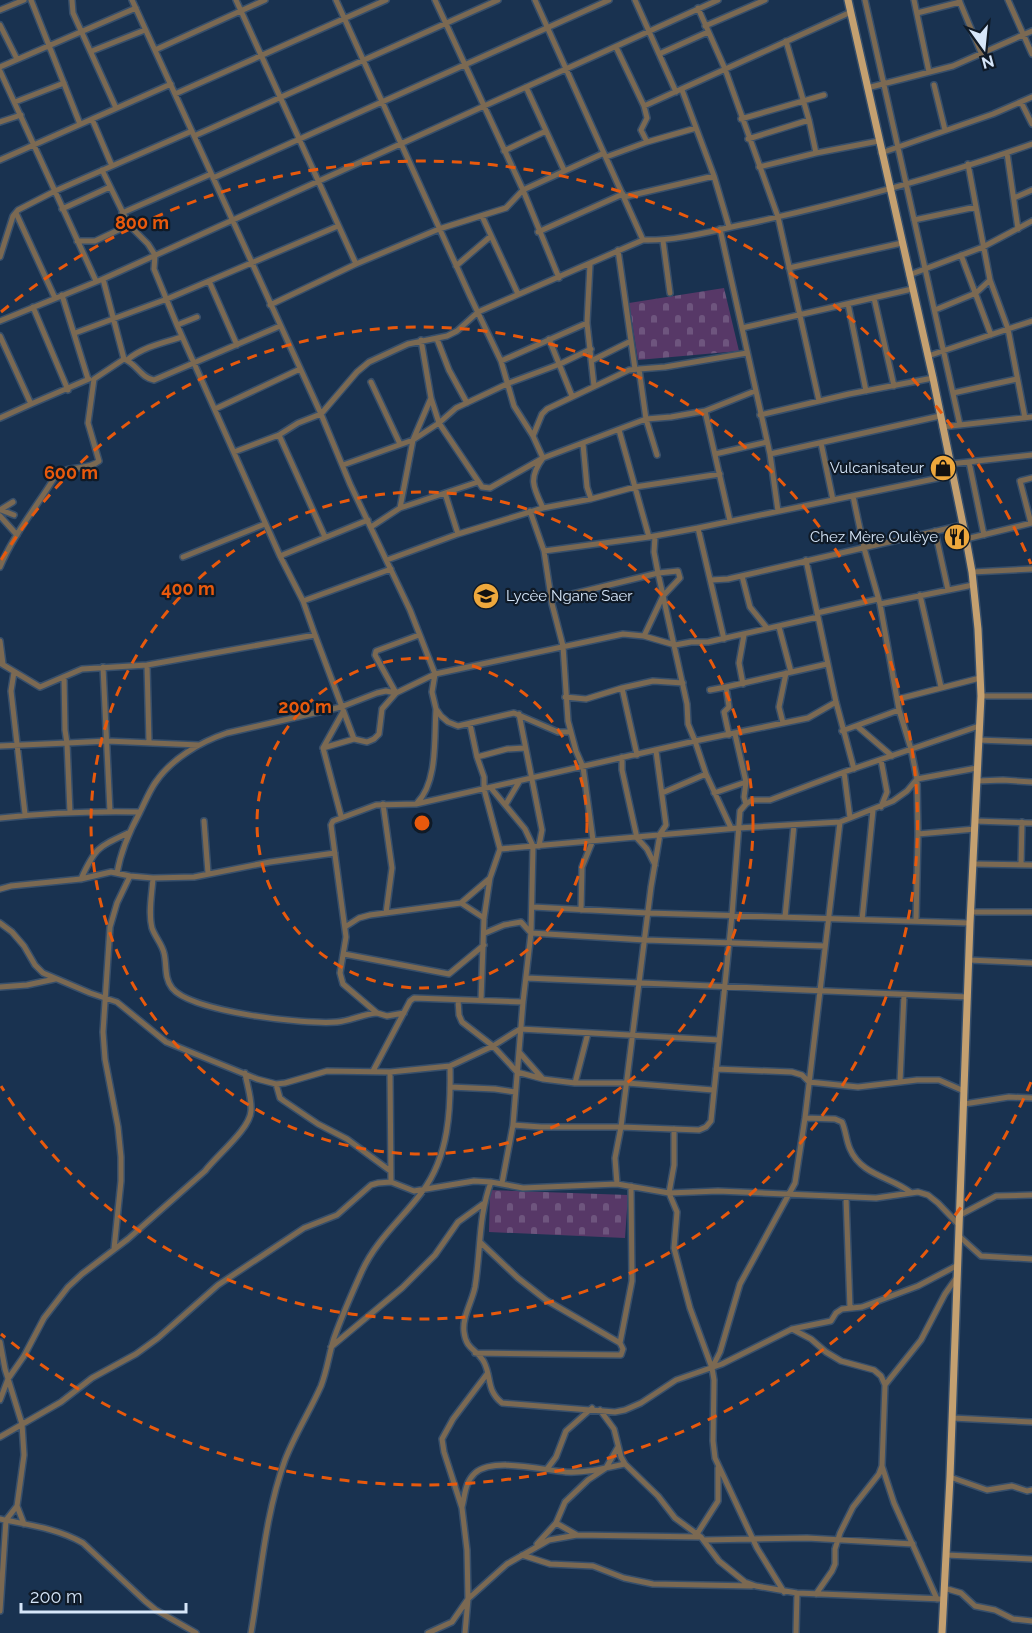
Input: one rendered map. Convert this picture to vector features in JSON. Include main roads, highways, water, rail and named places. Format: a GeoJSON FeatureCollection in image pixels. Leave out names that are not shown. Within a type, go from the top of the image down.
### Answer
{"type":"FeatureCollection","features":[{"type":"Feature","properties":{"kind":"main road"},"geometry":{"type":"LineString","coordinates":[[849,0],[881,153],[933,378],[966,539],[974,585],[980,678],[950,1477],[944,1588],[940,1599],[942,1633]]}},
{"type":"Feature","properties":{"kind":"place","name":"Vulcanisateur"},"geometry":{"type":"Point","coordinates":[943,468]}},
{"type":"Feature","properties":{"kind":"place","name":"Chez Mère Oulèye"},"geometry":{"type":"Point","coordinates":[957,537]}},
{"type":"Feature","properties":{"kind":"place","name":"Lycèe Ngane Saer"},"geometry":{"type":"Point","coordinates":[486,596]}}]}
